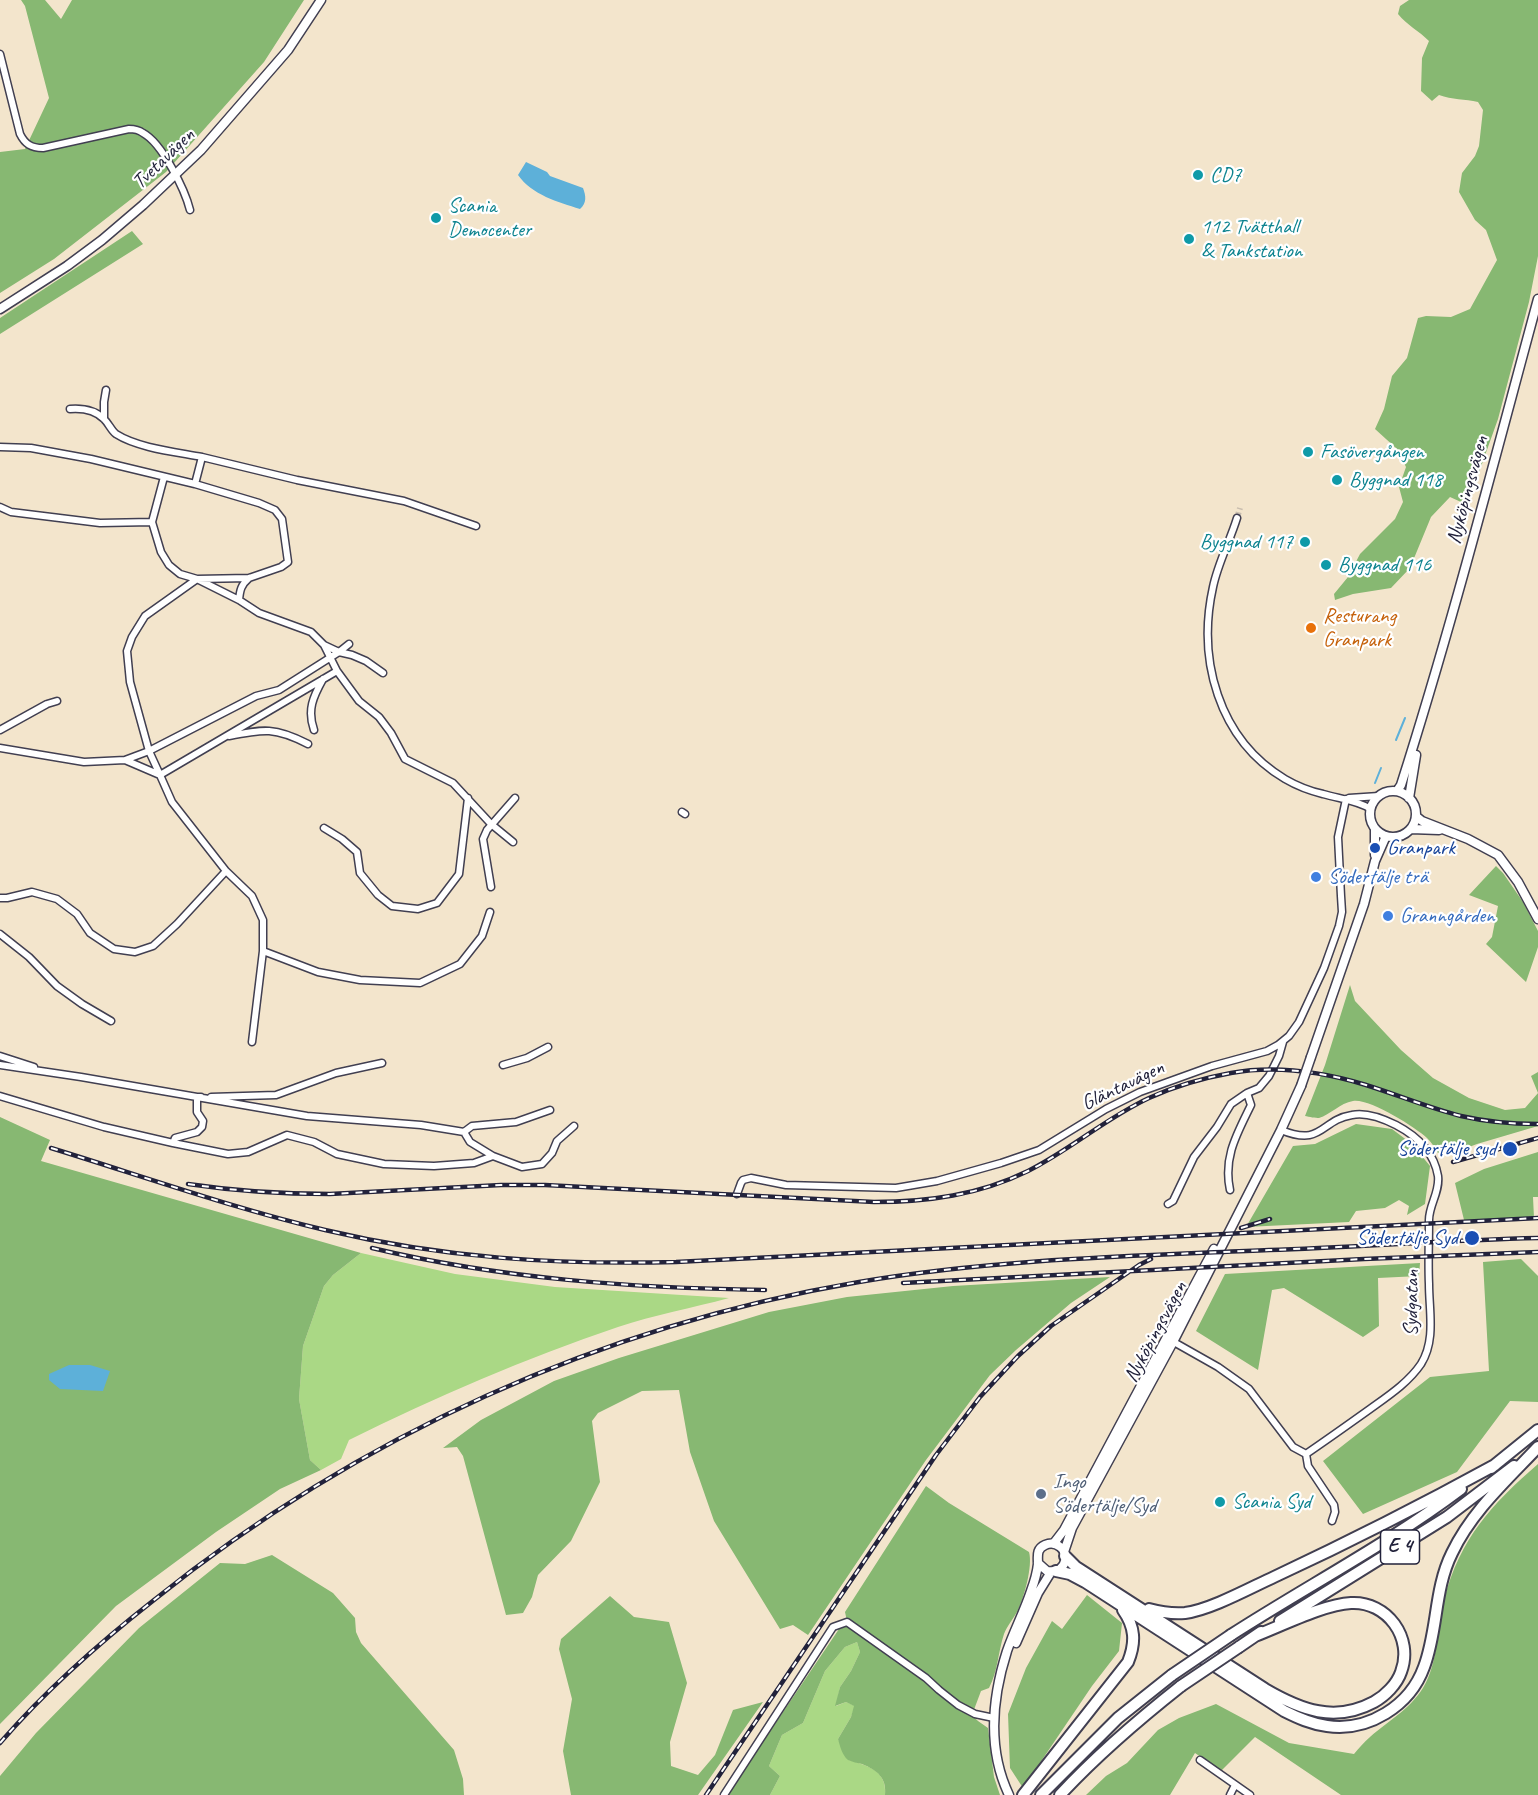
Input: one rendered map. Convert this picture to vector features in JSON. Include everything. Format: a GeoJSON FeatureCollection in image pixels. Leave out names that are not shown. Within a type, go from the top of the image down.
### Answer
{"type":"FeatureCollection","features":[{"type":"Feature","properties":{"kind":"highway","name":"E 4"},"geometry":{"type":"LineString","coordinates":[[1041,1795],[1118,1718],[1172,1675],[1231,1635],[1438,1507],[1538,1430]]}},
{"type":"Feature","properties":{"kind":"highway"},"geometry":{"type":"LineString","coordinates":[[1053,1571],[1070,1574],[1085,1582],[1299,1719],[1328,1727],[1368,1722],[1391,1710],[1411,1692],[1418,1681],[1427,1656],[1440,1588],[1452,1554],[1478,1511],[1538,1447]]}},
{"type":"Feature","properties":{"kind":"highway","name":"E 4"},"geometry":{"type":"LineString","coordinates":[[1060,1795],[1124,1732],[1181,1686],[1255,1636],[1447,1517],[1538,1447]]}},
{"type":"Feature","properties":{"kind":"highway"},"geometry":{"type":"LineString","coordinates":[[1134,1603],[1149,1609],[1174,1613],[1185,1613],[1204,1608],[1337,1548],[1495,1465]]}},
{"type":"Feature","properties":{"kind":"highway"},"geometry":{"type":"LineString","coordinates":[[1065,1554],[1076,1567],[1265,1689],[1307,1709],[1335,1713],[1348,1712],[1371,1704],[1395,1683],[1404,1663],[1405,1651],[1402,1639],[1391,1619],[1373,1606],[1362,1604],[1352,1603],[1329,1607],[1255,1636]]}},
{"type":"Feature","properties":{"kind":"highway"},"geometry":{"type":"LineString","coordinates":[[1023,1795],[1128,1662],[1134,1643],[1134,1634],[1128,1616],[1119,1605]]}},
{"type":"Feature","properties":{"kind":"main road","name":"Tvetavägen"},"geometry":{"type":"LineString","coordinates":[[0,309],[67,266],[102,240],[201,150],[288,50],[321,0]]}},
{"type":"Feature","properties":{"kind":"main road","name":"Nyköpingsvägen"},"geometry":{"type":"LineString","coordinates":[[1397,791],[1401,785],[1420,724],[1463,575],[1538,299]]}},
{"type":"Feature","properties":{"kind":"main road","name":"Nyköpingsvägen"},"geometry":{"type":"LineString","coordinates":[[1409,798],[1420,724]]}},
{"type":"Feature","properties":{"kind":"main road"},"geometry":{"type":"LineString","coordinates":[[1397,791],[1405,794],[1413,802],[1417,817],[1411,830],[1405,834],[1397,837],[1386,836],[1375,829],[1371,822],[1371,809],[1379,796],[1386,792],[1397,791]]}},
{"type":"Feature","properties":{"kind":"main road"},"geometry":{"type":"LineString","coordinates":[[1417,817],[1498,855],[1518,882],[1538,919]]}},
{"type":"Feature","properties":{"kind":"main road","name":"Nyköpingsvägen"},"geometry":{"type":"LineString","coordinates":[[1375,829],[1375,861]]}},
{"type":"Feature","properties":{"kind":"main road"},"geometry":{"type":"LineString","coordinates":[[1411,830],[1446,830]]}},
{"type":"Feature","properties":{"kind":"main road","name":"Nyköpingsvägen"},"geometry":{"type":"LineString","coordinates":[[1065,1554],[1072,1528],[1281,1130],[1301,1086],[1364,904],[1375,861],[1386,836]]}},
{"type":"Feature","properties":{"kind":"main road","name":"Nyköpingsvägen"},"geometry":{"type":"LineString","coordinates":[[1054,1543],[1064,1530],[1170,1340]]}},
{"type":"Feature","properties":{"kind":"main road"},"geometry":{"type":"LineString","coordinates":[[1003,1670],[1038,1593],[1053,1571],[1063,1565],[1065,1554],[1054,1543],[1040,1548],[1037,1556],[1038,1563],[1031,1591],[1007,1653],[1003,1670],[993,1718],[995,1746],[1009,1795]]}},
{"type":"Feature","properties":{"kind":"main road"},"geometry":{"type":"LineString","coordinates":[[1038,1563],[1043,1569],[1053,1571]]}},
{"type":"Feature","properties":{"kind":"street"},"geometry":{"type":"LineString","coordinates":[[0,54],[20,134],[29,146],[43,148],[117,130],[136,130],[151,138],[158,146],[175,174],[187,198],[190,210]]}},
{"type":"Feature","properties":{"kind":"street"},"geometry":{"type":"LineString","coordinates":[[104,419],[106,390]]}},
{"type":"Feature","properties":{"kind":"street"},"geometry":{"type":"LineString","coordinates":[[70,410],[81,408],[93,411],[104,419],[113,432],[129,441],[297,480],[404,501],[476,526]]}},
{"type":"Feature","properties":{"kind":"street"},"geometry":{"type":"LineString","coordinates":[[0,447],[31,448],[91,459],[195,484],[259,502],[275,510],[282,519],[288,562],[281,567],[249,578],[197,579],[145,616],[132,637],[128,651],[130,682],[149,751],[172,802],[226,871],[252,896],[263,920],[263,951],[252,1042]]}},
{"type":"Feature","properties":{"kind":"street"},"geometry":{"type":"LineString","coordinates":[[195,484],[202,457]]}},
{"type":"Feature","properties":{"kind":"street"},"geometry":{"type":"LineString","coordinates":[[164,477],[152,522],[161,552],[169,565],[180,574],[197,579],[259,613],[311,632],[324,645],[337,671],[359,701],[379,717],[391,733],[405,759],[453,783],[491,825],[513,842]]}},
{"type":"Feature","properties":{"kind":"street"},"geometry":{"type":"LineString","coordinates":[[0,507],[12,512],[100,523],[152,522]]}},
{"type":"Feature","properties":{"kind":"street"},"geometry":{"type":"LineString","coordinates":[[1237,518],[1213,587],[1208,633],[1211,674],[1221,707],[1244,743],[1269,768],[1304,788],[1346,799],[1371,809]]}},
{"type":"Feature","properties":{"kind":"street"},"geometry":{"type":"LineString","coordinates":[[239,600],[240,588],[249,578]]}},
{"type":"Feature","properties":{"kind":"street"},"geometry":{"type":"LineString","coordinates":[[0,748],[84,762],[125,760],[149,751],[255,696],[279,690],[349,644]]}},
{"type":"Feature","properties":{"kind":"street"},"geometry":{"type":"LineString","coordinates":[[324,645],[366,661],[383,673]]}},
{"type":"Feature","properties":{"kind":"street"},"geometry":{"type":"LineString","coordinates":[[160,775],[337,671]]}},
{"type":"Feature","properties":{"kind":"street"},"geometry":{"type":"LineString","coordinates":[[314,730],[310,720],[310,707],[323,678]]}},
{"type":"Feature","properties":{"kind":"street"},"geometry":{"type":"LineString","coordinates":[[0,730],[47,704],[57,701]]}},
{"type":"Feature","properties":{"kind":"street"},"geometry":{"type":"LineString","coordinates":[[222,737],[272,730],[290,734],[308,744]]}},
{"type":"Feature","properties":{"kind":"street"},"geometry":{"type":"LineString","coordinates":[[125,760],[160,775]]}},
{"type":"Feature","properties":{"kind":"street"},"geometry":{"type":"LineString","coordinates":[[1346,799],[1379,796]]}},
{"type":"Feature","properties":{"kind":"street"},"geometry":{"type":"LineString","coordinates":[[324,828],[357,852],[360,873],[378,895],[392,906],[418,909],[437,903],[459,874],[468,798]]}},
{"type":"Feature","properties":{"kind":"street"},"geometry":{"type":"LineString","coordinates":[[491,886],[483,839],[491,825],[515,798]]}},
{"type":"Feature","properties":{"kind":"street","name":"Gläntavägen"},"geometry":{"type":"LineString","coordinates":[[737,1194],[743,1180],[751,1178],[786,1185],[896,1188],[1017,1159],[1052,1143],[1129,1097],[1212,1066],[1267,1051],[1283,1041],[1294,1029],[1304,1011],[1324,969],[1340,926],[1342,912],[1338,837],[1346,799]]}},
{"type":"Feature","properties":{"kind":"street"},"geometry":{"type":"LineString","coordinates":[[0,898],[32,892],[57,899],[77,914],[90,933],[114,949],[135,952],[153,946],[177,924],[226,871]]}},
{"type":"Feature","properties":{"kind":"street"},"geometry":{"type":"LineString","coordinates":[[263,951],[318,972],[360,980],[420,983],[460,964],[482,936],[490,912]]}},
{"type":"Feature","properties":{"kind":"street"},"geometry":{"type":"LineString","coordinates":[[0,934],[29,957],[57,986],[111,1021]]}},
{"type":"Feature","properties":{"kind":"street"},"geometry":{"type":"LineString","coordinates":[[1168,1204],[1173,1201],[1194,1157],[1231,1104],[1259,1088],[1269,1076],[1279,1056],[1283,1041]]}},
{"type":"Feature","properties":{"kind":"street"},"geometry":{"type":"LineString","coordinates":[[503,1065],[527,1058],[548,1047]]}},
{"type":"Feature","properties":{"kind":"street"},"geometry":{"type":"LineString","coordinates":[[0,1056],[51,1072]]}},
{"type":"Feature","properties":{"kind":"street"},"geometry":{"type":"LineString","coordinates":[[197,1097],[276,1095],[336,1073],[382,1063]]}},
{"type":"Feature","properties":{"kind":"street"},"geometry":{"type":"LineString","coordinates":[[0,1065],[307,1116],[421,1125],[464,1132],[472,1126],[516,1122],[550,1110]]}},
{"type":"Feature","properties":{"kind":"street"},"geometry":{"type":"LineString","coordinates":[[1230,1190],[1227,1175],[1229,1156],[1251,1105],[1247,1093]]}},
{"type":"Feature","properties":{"kind":"street"},"geometry":{"type":"LineString","coordinates":[[0,1096],[104,1127],[228,1154],[248,1152],[287,1136],[314,1142],[337,1154],[384,1164],[434,1166],[474,1163],[493,1156]]}},
{"type":"Feature","properties":{"kind":"street"},"geometry":{"type":"LineString","coordinates":[[173,1143],[175,1138],[197,1132],[202,1127],[203,1121],[197,1112],[197,1097]]}},
{"type":"Feature","properties":{"kind":"street","name":"Sydgatan"},"geometry":{"type":"LineString","coordinates":[[1281,1130],[1298,1136],[1306,1136],[1353,1114],[1380,1118],[1396,1125],[1422,1143],[1432,1157],[1438,1178],[1437,1190],[1429,1212],[1428,1267],[1431,1334],[1423,1361],[1414,1374],[1394,1392],[1306,1454]]}},
{"type":"Feature","properties":{"kind":"street"},"geometry":{"type":"LineString","coordinates":[[464,1132],[470,1142],[493,1156],[522,1167],[542,1164],[552,1154],[557,1141],[574,1126]]}},
{"type":"Feature","properties":{"kind":"street"},"geometry":{"type":"LineString","coordinates":[[1170,1340],[1218,1367],[1249,1389],[1293,1447],[1306,1454],[1308,1466],[1334,1505],[1335,1512],[1332,1521]]}},
{"type":"Feature","properties":{"kind":"street"},"geometry":{"type":"LineString","coordinates":[[724,1795],[833,1627],[847,1622],[926,1678],[958,1705],[975,1714],[993,1718]]}},
{"type":"Feature","properties":{"kind":"street"},"geometry":{"type":"LineString","coordinates":[[1200,1760],[1250,1795]]}},
{"type":"Feature","properties":{"kind":"street"},"geometry":{"type":"LineString","coordinates":[[1230,1795],[1235,1785]]}},
{"type":"Feature","properties":{"kind":"green space"},"geometry":{"type":"Polygon","coordinates":[[[21,0],[45,0],[61,19],[72,0],[304,0],[264,62],[166,172],[54,259],[0,293],[0,152],[25,149],[49,98],[25,6],[21,0]]]}},
{"type":"Feature","properties":{"kind":"green space"},"geometry":{"type":"Polygon","coordinates":[[[1409,0],[1538,0],[1538,256],[1529,302],[1498,419],[1478,475],[1461,502],[1450,497],[1431,517],[1410,568],[1391,588],[1353,594],[1335,600],[1334,594],[1348,577],[1360,554],[1395,519],[1403,502],[1399,487],[1406,467],[1397,449],[1375,429],[1384,409],[1392,376],[1407,358],[1418,318],[1451,317],[1470,309],[1497,260],[1486,230],[1475,220],[1459,192],[1462,173],[1475,156],[1479,146],[1483,110],[1478,102],[1439,95],[1432,101],[1421,91],[1422,58],[1429,41],[1398,14],[1400,6],[1409,0]]]}},
{"type":"Feature","properties":{"kind":"green space"},"geometry":{"type":"Polygon","coordinates":[[[132,231],[143,244],[0,334],[0,318],[132,231]]]}},
{"type":"Feature","properties":{"kind":"green space"},"geometry":{"type":"Polygon","coordinates":[[[1496,866],[1523,902],[1538,931],[1538,947],[1526,982],[1486,944],[1492,937],[1498,906],[1469,895],[1496,866]]]}},
{"type":"Feature","properties":{"kind":"green space"},"geometry":{"type":"Polygon","coordinates":[[[1350,985],[1355,1001],[1401,1050],[1433,1078],[1469,1098],[1505,1110],[1525,1108],[1538,1093],[1538,1126],[1448,1155],[1447,1152],[1438,1153],[1427,1138],[1413,1127],[1380,1108],[1360,1101],[1348,1102],[1319,1118],[1305,1116],[1325,1065],[1350,985]]]}},
{"type":"Feature","properties":{"kind":"green space"},"geometry":{"type":"Polygon","coordinates":[[[1538,1072],[1538,1093],[1531,1076],[1538,1072]]]}},
{"type":"Feature","properties":{"kind":"green space"},"geometry":{"type":"Polygon","coordinates":[[[0,1117],[50,1140],[41,1161],[361,1253],[333,1275],[324,1286],[303,1346],[299,1399],[310,1460],[321,1470],[280,1489],[216,1532],[116,1606],[0,1724],[0,1117]]]}},
{"type":"Feature","properties":{"kind":"green space"},"geometry":{"type":"Polygon","coordinates":[[[1356,1124],[1392,1129],[1412,1144],[1430,1166],[1425,1204],[1407,1215],[1409,1206],[1399,1200],[1385,1208],[1356,1211],[1349,1222],[1246,1227],[1293,1146],[1315,1144],[1356,1124]]]}},
{"type":"Feature","properties":{"kind":"green space"},"geometry":{"type":"Polygon","coordinates":[[[1538,1152],[1538,1197],[1533,1197],[1534,1218],[1465,1224],[1455,1183],[1484,1169],[1538,1152]]]}},
{"type":"Feature","properties":{"kind":"green space"},"geometry":{"type":"Polygon","coordinates":[[[361,1253],[455,1274],[555,1287],[729,1298],[618,1327],[482,1379],[349,1440],[341,1459],[321,1470],[310,1460],[299,1399],[303,1346],[324,1286],[333,1275],[361,1253]]]}},
{"type":"Feature","properties":{"kind":"green space"},"geometry":{"type":"Polygon","coordinates":[[[1521,1259],[1538,1276],[1538,1402],[1510,1401],[1457,1472],[1363,1514],[1323,1461],[1430,1377],[1489,1371],[1483,1262],[1521,1259]]]}},
{"type":"Feature","properties":{"kind":"green space"},"geometry":{"type":"Polygon","coordinates":[[[1420,1263],[1419,1276],[1378,1278],[1379,1326],[1363,1337],[1284,1288],[1272,1290],[1258,1370],[1196,1331],[1225,1274],[1420,1263]]]}},
{"type":"Feature","properties":{"kind":"green space"},"geometry":{"type":"Polygon","coordinates":[[[1110,1277],[1071,1303],[990,1375],[926,1460],[808,1635],[793,1625],[780,1629],[714,1521],[690,1452],[679,1390],[642,1391],[598,1413],[592,1421],[600,1482],[571,1541],[538,1575],[532,1597],[523,1613],[506,1615],[463,1456],[457,1447],[443,1448],[481,1420],[554,1381],[619,1358],[769,1312],[847,1297],[953,1286],[1110,1277]]]}},
{"type":"Feature","properties":{"kind":"green space"},"geometry":{"type":"Polygon","coordinates":[[[1538,1464],[1538,1795],[1341,1795],[1255,1737],[1221,1771],[1195,1753],[1170,1795],[1086,1795],[1106,1776],[1127,1763],[1158,1730],[1179,1718],[1216,1704],[1289,1743],[1354,1754],[1368,1739],[1405,1709],[1423,1688],[1435,1656],[1444,1600],[1459,1558],[1492,1508],[1538,1464]]]}},
{"type":"Feature","properties":{"kind":"green space"},"geometry":{"type":"Polygon","coordinates":[[[926,1486],[949,1503],[1029,1552],[1029,1573],[1023,1597],[1004,1634],[992,1682],[989,1688],[981,1691],[972,1715],[988,1728],[994,1777],[1000,1795],[885,1795],[883,1779],[880,1775],[867,1766],[846,1758],[838,1739],[851,1717],[854,1706],[846,1702],[835,1706],[840,1687],[860,1652],[857,1642],[845,1647],[825,1671],[803,1723],[782,1735],[769,1766],[780,1776],[770,1795],[727,1795],[839,1629],[848,1626],[845,1612],[926,1486]]]}},
{"type":"Feature","properties":{"kind":"green space"},"geometry":{"type":"Polygon","coordinates":[[[272,1555],[333,1593],[355,1618],[356,1632],[361,1643],[454,1750],[463,1779],[464,1795],[0,1795],[0,1776],[36,1733],[139,1628],[220,1563],[245,1564],[272,1555]]]}},
{"type":"Feature","properties":{"kind":"green space"},"geometry":{"type":"Polygon","coordinates":[[[1087,1595],[1122,1623],[1119,1651],[1092,1686],[1023,1788],[1010,1768],[1008,1714],[1026,1668],[1052,1621],[1062,1629],[1087,1595]]]}},
{"type":"Feature","properties":{"kind":"green space"},"geometry":{"type":"Polygon","coordinates":[[[610,1596],[634,1617],[669,1622],[687,1683],[670,1742],[671,1766],[698,1775],[715,1755],[733,1710],[763,1702],[698,1795],[571,1795],[563,1751],[572,1699],[559,1649],[561,1639],[610,1596]]]}},
{"type":"Feature","properties":{"kind":"green space"},"geometry":{"type":"Polygon","coordinates":[[[857,1642],[860,1652],[840,1687],[836,1706],[846,1702],[855,1706],[838,1739],[849,1760],[870,1767],[880,1775],[885,1787],[885,1795],[770,1795],[780,1776],[769,1766],[782,1735],[803,1723],[825,1671],[845,1647],[857,1642]]]}},
{"type":"Feature","properties":{"kind":"water"},"geometry":{"type":"Polygon","coordinates":[[[526,162],[547,172],[550,176],[583,188],[585,199],[582,207],[580,209],[554,200],[530,188],[518,175],[526,162]]]}},
{"type":"Feature","properties":{"kind":"water"},"geometry":{"type":"Polygon","coordinates":[[[69,1365],[90,1365],[110,1371],[103,1391],[60,1389],[49,1380],[49,1374],[69,1365]]]}},
{"type":"Feature","properties":{"kind":"waterway"},"geometry":{"type":"LineString","coordinates":[[1396,740],[1405,718]]}},
{"type":"Feature","properties":{"kind":"waterway"},"geometry":{"type":"LineString","coordinates":[[1375,783],[1381,768]]}},
{"type":"Feature","properties":{"kind":"tunnel"},"geometry":{"type":"LineString","coordinates":[[1237,518],[1240,508]]}},
{"type":"Feature","properties":{"kind":"railway"},"geometry":{"type":"LineString","coordinates":[[188,1184],[276,1193],[312,1194],[545,1185],[874,1202],[934,1199],[991,1186],[1028,1171],[1059,1154],[1133,1106],[1169,1090],[1221,1075],[1265,1070],[1299,1071],[1333,1077],[1471,1118],[1538,1124]]}},
{"type":"Feature","properties":{"kind":"railway"},"geometry":{"type":"LineString","coordinates":[[1453,1162],[1538,1138]]}},
{"type":"Feature","properties":{"kind":"railway"},"geometry":{"type":"LineString","coordinates":[[51,1148],[221,1202],[325,1230],[413,1247],[543,1261],[676,1262],[1538,1218]]}},
{"type":"Feature","properties":{"kind":"railway"},"geometry":{"type":"LineString","coordinates":[[1241,1228],[1270,1219]]}},
{"type":"Feature","properties":{"kind":"railway"},"geometry":{"type":"LineString","coordinates":[[0,1743],[54,1686],[133,1616],[232,1541],[314,1487],[398,1439],[486,1396],[576,1359],[668,1327],[763,1302],[859,1282],[961,1268],[1115,1257],[1538,1238]]}},
{"type":"Feature","properties":{"kind":"railway"},"geometry":{"type":"LineString","coordinates":[[372,1248],[421,1259],[568,1280],[666,1287],[765,1290]]}},
{"type":"Feature","properties":{"kind":"railway"},"geometry":{"type":"LineString","coordinates":[[903,1283],[1538,1252]]}},
{"type":"Feature","properties":{"kind":"railway"},"geometry":{"type":"LineString","coordinates":[[706,1795],[936,1455],[980,1397],[1018,1356],[1051,1326],[1151,1259]]}},
{"type":"Feature","properties":{"kind":"place","name":"CD7"},"geometry":{"type":"Point","coordinates":[1198,175]}},
{"type":"Feature","properties":{"kind":"place","name":"Scania Democenter"},"geometry":{"type":"Point","coordinates":[436,218]}},
{"type":"Feature","properties":{"kind":"place","name":"112 Tvätthall & Tankstation"},"geometry":{"type":"Point","coordinates":[1189,239]}},
{"type":"Feature","properties":{"kind":"place","name":"Fasövergången"},"geometry":{"type":"Point","coordinates":[1308,452]}},
{"type":"Feature","properties":{"kind":"place","name":"Byggnad 118"},"geometry":{"type":"Point","coordinates":[1337,480]}},
{"type":"Feature","properties":{"kind":"place","name":"Byggnad 117"},"geometry":{"type":"Point","coordinates":[1305,542]}},
{"type":"Feature","properties":{"kind":"place","name":"Byggnad 116"},"geometry":{"type":"Point","coordinates":[1326,565]}},
{"type":"Feature","properties":{"kind":"place","name":"Resturang Granpark"},"geometry":{"type":"Point","coordinates":[1311,628]}},
{"type":"Feature","properties":{"kind":"place","name":"Granpark"},"geometry":{"type":"Point","coordinates":[1375,848]}},
{"type":"Feature","properties":{"kind":"place","name":"Södertälje trä"},"geometry":{"type":"Point","coordinates":[1316,877]}},
{"type":"Feature","properties":{"kind":"place","name":"Granngården"},"geometry":{"type":"Point","coordinates":[1388,916]}},
{"type":"Feature","properties":{"kind":"place","name":"Södertälje syd"},"geometry":{"type":"Point","coordinates":[1510,1149]}},
{"type":"Feature","properties":{"kind":"place","name":"Södertälje Syd"},"geometry":{"type":"Point","coordinates":[1472,1238]}},
{"type":"Feature","properties":{"kind":"place","name":"Ingo Södertälje/Syd"},"geometry":{"type":"Point","coordinates":[1041,1494]}},
{"type":"Feature","properties":{"kind":"place","name":"Scania Syd"},"geometry":{"type":"Point","coordinates":[1220,1502]}}]}
